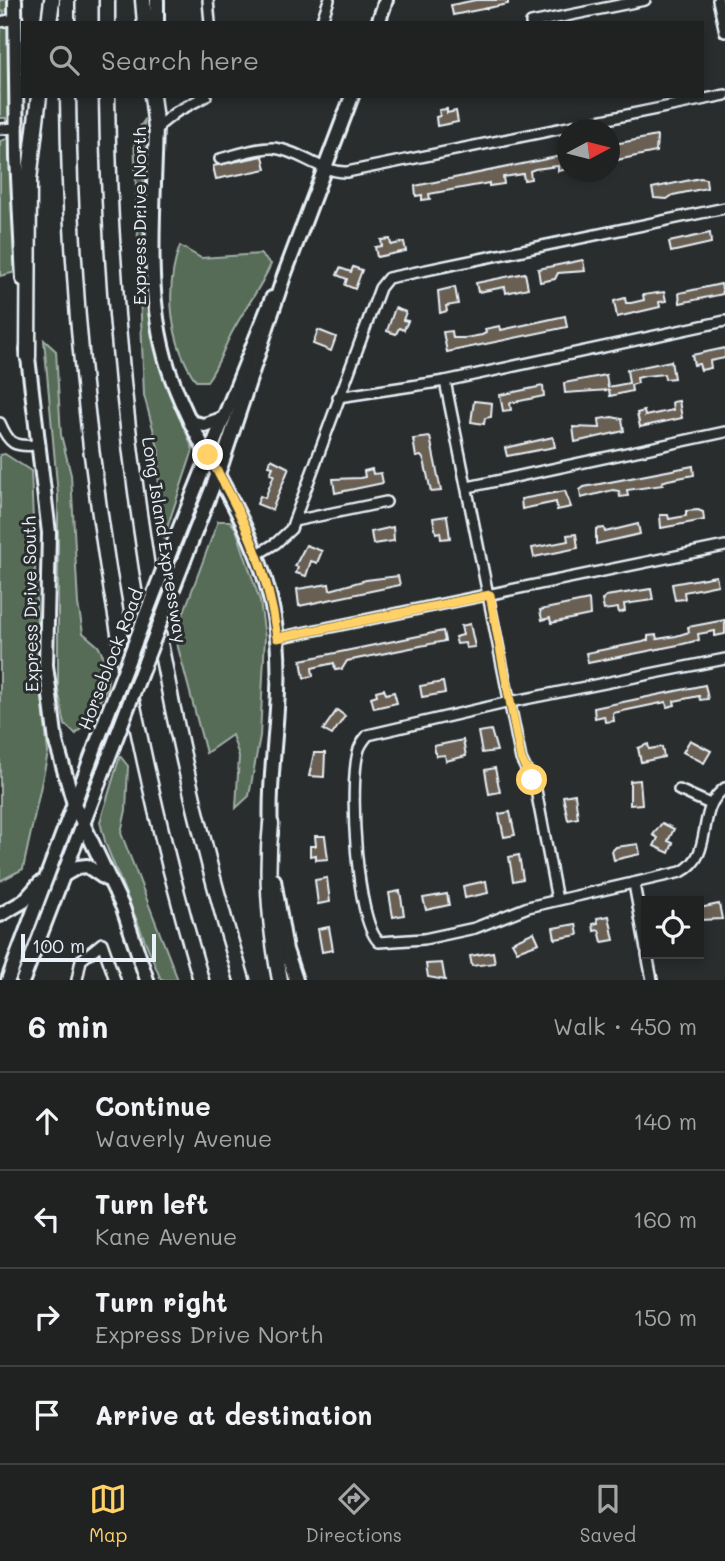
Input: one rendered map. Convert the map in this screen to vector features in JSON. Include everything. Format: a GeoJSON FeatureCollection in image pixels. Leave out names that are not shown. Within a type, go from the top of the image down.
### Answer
{"type":"FeatureCollection","features":[{"type":"Feature","properties":{"kind":"highway"},"geometry":{"type":"LineString","coordinates":[[50,21],[52,0]]}},
{"type":"Feature","properties":{"kind":"highway"},"geometry":{"type":"LineString","coordinates":[[67,0],[67,21]]}},
{"type":"Feature","properties":{"kind":"highway"},"geometry":{"type":"LineString","coordinates":[[107,0],[107,21]]}},
{"type":"Feature","properties":{"kind":"highway"},"geometry":{"type":"LineString","coordinates":[[143,0],[145,21]]}},
{"type":"Feature","properties":{"kind":"highway"},"geometry":{"type":"LineString","coordinates":[[27,357],[29,180],[39,98]]}},
{"type":"Feature","properties":{"kind":"highway"},"geometry":{"type":"LineString","coordinates":[[68,98],[79,328],[101,521],[137,728],[166,854],[201,980]]}},
{"type":"Feature","properties":{"kind":"highway","name":"Long Island Expressway"},"geometry":{"type":"LineString","coordinates":[[107,98],[117,319],[139,511],[163,655],[190,782],[242,980]]}},
{"type":"Feature","properties":{"kind":"highway"},"geometry":{"type":"LineString","coordinates":[[154,98],[156,128]]}},
{"type":"Feature","properties":{"kind":"highway"},"geometry":{"type":"LineString","coordinates":[[271,824],[266,864],[271,928],[280,980]]}},
{"type":"Feature","properties":{"kind":"main road","name":"Express Drive South"},"geometry":{"type":"LineString","coordinates":[[15,0],[16,128],[27,357],[49,541],[46,635],[49,699],[59,756],[74,804],[127,917],[147,980]]}},
{"type":"Feature","properties":{"kind":"main road"},"geometry":{"type":"LineString","coordinates":[[157,0],[157,21]]}},
{"type":"Feature","properties":{"kind":"main road"},"geometry":{"type":"LineString","coordinates":[[379,21],[386,0]]}},
{"type":"Feature","properties":{"kind":"main road","name":"Horseblock Road"},"geometry":{"type":"LineString","coordinates":[[23,980],[218,472],[271,323],[284,276],[351,98]]}},
{"type":"Feature","properties":{"kind":"main road","name":"Express Drive North"},"geometry":{"type":"LineString","coordinates":[[156,128],[153,275],[156,316],[171,377],[190,422],[244,518],[270,594],[277,638],[279,691],[271,824],[276,898],[286,950],[296,980]]}},
{"type":"Feature","properties":{"kind":"main road","name":"Horseblock Road"},"geometry":{"type":"LineString","coordinates":[[8,980],[222,419],[262,317],[284,276]]}},
{"type":"Feature","properties":{"kind":"main road"},"geometry":{"type":"LineString","coordinates":[[190,422],[209,425],[222,419]]}},
{"type":"Feature","properties":{"kind":"main road"},"geometry":{"type":"LineString","coordinates":[[64,875],[78,867],[87,866],[110,883]]}},
{"type":"Feature","properties":{"kind":"main road"},"geometry":{"type":"LineString","coordinates":[[0,915],[24,901],[47,875]]}},
{"type":"Feature","properties":{"kind":"main road"},"geometry":{"type":"LineString","coordinates":[[31,980],[36,949]]}},
{"type":"Feature","properties":{"kind":"street"},"geometry":{"type":"LineString","coordinates":[[208,0],[210,21]]}},
{"type":"Feature","properties":{"kind":"street"},"geometry":{"type":"LineString","coordinates":[[322,21],[329,0]]}},
{"type":"Feature","properties":{"kind":"street"},"geometry":{"type":"LineString","coordinates":[[541,21],[645,0]]}},
{"type":"Feature","properties":{"kind":"street"},"geometry":{"type":"LineString","coordinates":[[718,0],[725,32]]}},
{"type":"Feature","properties":{"kind":"street"},"geometry":{"type":"LineString","coordinates":[[0,22],[15,19]]}},
{"type":"Feature","properties":{"kind":"street"},"geometry":{"type":"LineString","coordinates":[[220,159],[273,148],[312,161],[324,169],[356,171],[725,94]]}},
{"type":"Feature","properties":{"kind":"street"},"geometry":{"type":"LineString","coordinates":[[156,128],[176,112],[202,98]]}},
{"type":"Feature","properties":{"kind":"street"},"geometry":{"type":"LineString","coordinates":[[0,129],[16,128]]}},
{"type":"Feature","properties":{"kind":"street"},"geometry":{"type":"LineString","coordinates":[[258,554],[285,537],[294,521],[380,288],[388,278],[725,208]]}},
{"type":"Feature","properties":{"kind":"street"},"geometry":{"type":"LineString","coordinates":[[338,397],[445,380],[725,321]]}},
{"type":"Feature","properties":{"kind":"street"},"geometry":{"type":"LineString","coordinates":[[445,380],[521,759],[536,790],[557,900]]}},
{"type":"Feature","properties":{"kind":"street"},"geometry":{"type":"LineString","coordinates":[[1,428],[14,445],[37,445]]}},
{"type":"Feature","properties":{"kind":"street"},"geometry":{"type":"LineString","coordinates":[[468,486],[725,432]]}},
{"type":"Feature","properties":{"kind":"street"},"geometry":{"type":"LineString","coordinates":[[294,521],[386,502]]}},
{"type":"Feature","properties":{"kind":"street"},"geometry":{"type":"LineString","coordinates":[[277,638],[725,546]]}},
{"type":"Feature","properties":{"kind":"street"},"geometry":{"type":"LineString","coordinates":[[725,659],[379,730],[362,742],[355,773],[360,880],[372,936],[379,943],[391,943],[475,928],[528,907],[664,878],[692,866],[703,845],[704,824],[710,804],[715,795],[725,788]]}},
{"type":"Feature","properties":{"kind":"street"},"geometry":{"type":"LineString","coordinates":[[679,790],[710,804]]}},
{"type":"Feature","properties":{"kind":"street"},"geometry":{"type":"LineString","coordinates":[[634,884],[641,921]]}},
{"type":"Feature","properties":{"kind":"street"},"geometry":{"type":"LineString","coordinates":[[77,980],[81,960],[102,943],[115,980]]}},
{"type":"Feature","properties":{"kind":"street"},"geometry":{"type":"LineString","coordinates":[[648,959],[652,980]]}},
{"type":"Feature","properties":{"kind":"green space"},"geometry":{"type":"Polygon","coordinates":[[[0,0],[14,0],[16,272],[0,276],[0,141],[7,139],[6,118],[0,118],[0,34],[4,11],[0,12],[0,0]]]}},
{"type":"Feature","properties":{"kind":"green space"},"geometry":{"type":"Polygon","coordinates":[[[144,121],[143,272],[156,350],[193,450],[164,537],[158,512],[159,451],[144,395],[134,135],[144,121]]]}},
{"type":"Feature","properties":{"kind":"green space"},"geometry":{"type":"Polygon","coordinates":[[[180,246],[201,258],[260,254],[271,264],[207,381],[196,381],[180,350],[175,333],[172,280],[180,246]]]}},
{"type":"Feature","properties":{"kind":"green space"},"geometry":{"type":"Polygon","coordinates":[[[44,340],[56,351],[61,435],[71,475],[78,604],[83,633],[98,646],[109,666],[107,688],[90,718],[76,734],[65,725],[58,690],[58,495],[44,340]]]}},
{"type":"Feature","properties":{"kind":"green space"},"geometry":{"type":"Polygon","coordinates":[[[5,454],[31,471],[39,668],[48,753],[23,869],[0,881],[0,455],[5,454]]]}},
{"type":"Feature","properties":{"kind":"green space"},"geometry":{"type":"Polygon","coordinates":[[[218,521],[230,521],[236,529],[260,601],[265,637],[260,736],[249,796],[236,808],[239,756],[232,735],[206,753],[175,636],[218,521]]]}},
{"type":"Feature","properties":{"kind":"green space"},"geometry":{"type":"Polygon","coordinates":[[[120,756],[128,766],[126,810],[121,833],[178,980],[161,980],[106,845],[100,822],[120,756]]]}},
{"type":"Feature","properties":{"kind":"building"},"geometry":{"type":"Polygon","coordinates":[[[476,0],[508,0],[508,4],[453,15],[451,5],[476,0]]]}},
{"type":"Feature","properties":{"kind":"building"},"geometry":{"type":"Polygon","coordinates":[[[447,109],[447,113],[456,111],[458,122],[437,126],[436,117],[440,116],[439,110],[447,109]]]}},
{"type":"Feature","properties":{"kind":"building"},"geometry":{"type":"Polygon","coordinates":[[[657,136],[656,152],[620,159],[620,143],[657,136]]]}},
{"type":"Feature","properties":{"kind":"building"},"geometry":{"type":"Polygon","coordinates":[[[263,156],[266,169],[216,179],[213,166],[263,156]]]}},
{"type":"Feature","properties":{"kind":"building"},"geometry":{"type":"Polygon","coordinates":[[[557,157],[557,166],[530,171],[531,179],[524,180],[523,174],[503,177],[504,184],[489,186],[489,183],[429,194],[430,199],[422,200],[422,195],[416,196],[415,186],[557,157]]]}},
{"type":"Feature","properties":{"kind":"building"},"geometry":{"type":"Polygon","coordinates":[[[706,179],[707,188],[673,195],[667,199],[654,198],[652,188],[706,179]]]}},
{"type":"Feature","properties":{"kind":"building"},"geometry":{"type":"Polygon","coordinates":[[[710,233],[711,243],[671,252],[669,242],[710,233]]]}},
{"type":"Feature","properties":{"kind":"building"},"geometry":{"type":"Polygon","coordinates":[[[390,239],[391,245],[404,242],[406,251],[377,257],[375,247],[382,246],[381,240],[390,239]]]}},
{"type":"Feature","properties":{"kind":"building"},"geometry":{"type":"Polygon","coordinates":[[[583,260],[585,271],[558,273],[555,279],[540,282],[538,269],[583,260]]]}},
{"type":"Feature","properties":{"kind":"building"},"geometry":{"type":"Polygon","coordinates":[[[353,267],[362,270],[355,289],[345,285],[347,279],[337,275],[340,268],[351,272],[353,267]]]}},
{"type":"Feature","properties":{"kind":"building"},"geometry":{"type":"Polygon","coordinates":[[[525,273],[528,288],[506,293],[505,287],[478,292],[476,283],[525,273]]]}},
{"type":"Feature","properties":{"kind":"building"},"geometry":{"type":"Polygon","coordinates":[[[721,284],[723,294],[680,303],[679,293],[721,284]]]}},
{"type":"Feature","properties":{"kind":"building"},"geometry":{"type":"Polygon","coordinates":[[[455,287],[458,304],[446,306],[447,311],[440,313],[438,291],[455,287]]]}},
{"type":"Feature","properties":{"kind":"building"},"geometry":{"type":"Polygon","coordinates":[[[664,292],[666,301],[659,302],[660,307],[617,317],[614,301],[625,298],[626,303],[631,303],[644,300],[643,295],[664,292]]]}},
{"type":"Feature","properties":{"kind":"building"},"geometry":{"type":"Polygon","coordinates":[[[395,308],[406,312],[403,320],[408,321],[404,330],[399,328],[396,334],[387,331],[395,308]]]}},
{"type":"Feature","properties":{"kind":"building"},"geometry":{"type":"Polygon","coordinates":[[[565,316],[567,327],[447,352],[443,332],[452,331],[453,338],[465,338],[482,335],[486,333],[485,329],[500,326],[501,330],[565,316]]]}},
{"type":"Feature","properties":{"kind":"building"},"geometry":{"type":"Polygon","coordinates":[[[318,330],[336,337],[331,351],[313,344],[318,330]]]}},
{"type":"Feature","properties":{"kind":"building"},"geometry":{"type":"Polygon","coordinates":[[[725,348],[725,358],[710,361],[711,368],[701,370],[699,364],[694,365],[692,355],[725,348]]]}},
{"type":"Feature","properties":{"kind":"building"},"geometry":{"type":"Polygon","coordinates":[[[671,361],[674,378],[665,379],[664,374],[637,378],[638,383],[631,385],[632,391],[610,396],[609,390],[565,393],[564,383],[606,375],[608,387],[629,383],[627,370],[671,361]]]}},
{"type":"Feature","properties":{"kind":"building"},"geometry":{"type":"Polygon","coordinates":[[[543,386],[544,396],[510,403],[511,410],[503,411],[500,395],[543,386]]]}},
{"type":"Feature","properties":{"kind":"building"},"geometry":{"type":"Polygon","coordinates":[[[474,401],[492,403],[491,417],[485,418],[484,424],[471,422],[474,401]]]}},
{"type":"Feature","properties":{"kind":"building"},"geometry":{"type":"Polygon","coordinates":[[[679,401],[682,418],[640,427],[637,413],[644,411],[645,416],[673,410],[672,402],[679,401]]]}},
{"type":"Feature","properties":{"kind":"building"},"geometry":{"type":"Polygon","coordinates":[[[599,419],[622,419],[624,431],[575,442],[573,427],[600,428],[599,419]]]}},
{"type":"Feature","properties":{"kind":"building"},"geometry":{"type":"Polygon","coordinates":[[[430,437],[441,491],[431,492],[424,460],[421,456],[416,457],[413,439],[430,437]]]}},
{"type":"Feature","properties":{"kind":"building"},"geometry":{"type":"Polygon","coordinates":[[[553,437],[555,447],[507,456],[505,448],[553,437]]]}},
{"type":"Feature","properties":{"kind":"building"},"geometry":{"type":"Polygon","coordinates":[[[271,459],[289,468],[272,510],[257,504],[260,496],[265,498],[274,475],[270,474],[273,467],[269,466],[271,459]]]}},
{"type":"Feature","properties":{"kind":"building"},"geometry":{"type":"Polygon","coordinates":[[[693,466],[694,475],[668,480],[662,482],[663,485],[627,490],[628,496],[620,497],[619,491],[613,490],[581,498],[580,490],[584,487],[693,466]]]}},
{"type":"Feature","properties":{"kind":"building"},"geometry":{"type":"Polygon","coordinates":[[[372,469],[373,474],[381,473],[383,483],[335,493],[333,479],[365,477],[364,471],[372,469]]]}},
{"type":"Feature","properties":{"kind":"building"},"geometry":{"type":"Polygon","coordinates":[[[565,491],[571,507],[557,510],[556,502],[522,509],[521,499],[565,491]]]}},
{"type":"Feature","properties":{"kind":"building"},"geometry":{"type":"Polygon","coordinates":[[[686,511],[703,512],[704,520],[661,528],[660,515],[668,515],[669,519],[686,516],[686,511]]]}},
{"type":"Feature","properties":{"kind":"building"},"geometry":{"type":"Polygon","coordinates":[[[447,516],[450,538],[441,539],[440,532],[436,533],[433,518],[447,516]]]}},
{"type":"Feature","properties":{"kind":"building"},"geometry":{"type":"Polygon","coordinates":[[[638,524],[640,534],[596,544],[596,529],[604,528],[605,532],[638,524]]]}},
{"type":"Feature","properties":{"kind":"building"},"geometry":{"type":"Polygon","coordinates":[[[393,527],[394,541],[373,544],[371,532],[393,527]]]}},
{"type":"Feature","properties":{"kind":"building"},"geometry":{"type":"Polygon","coordinates":[[[576,534],[578,548],[534,557],[532,548],[568,541],[567,535],[576,534]]]}},
{"type":"Feature","properties":{"kind":"building"},"geometry":{"type":"Polygon","coordinates":[[[306,545],[322,551],[317,563],[311,561],[306,576],[296,573],[298,567],[295,566],[306,545]]]}},
{"type":"Feature","properties":{"kind":"building"},"geometry":{"type":"Polygon","coordinates":[[[398,576],[400,585],[299,606],[297,589],[329,584],[330,590],[366,580],[398,576]]]}},
{"type":"Feature","properties":{"kind":"building"},"geometry":{"type":"Polygon","coordinates":[[[716,576],[718,585],[684,592],[685,599],[675,600],[672,584],[716,576]]]}},
{"type":"Feature","properties":{"kind":"building"},"geometry":{"type":"Polygon","coordinates":[[[651,589],[653,600],[624,604],[625,611],[619,613],[618,608],[604,610],[602,600],[606,596],[651,589]]]}},
{"type":"Feature","properties":{"kind":"building"},"geometry":{"type":"Polygon","coordinates":[[[589,600],[590,615],[551,623],[550,618],[542,620],[540,610],[589,600]]]}},
{"type":"Feature","properties":{"kind":"building"},"geometry":{"type":"Polygon","coordinates":[[[725,620],[725,634],[715,636],[715,631],[698,634],[699,640],[588,663],[586,653],[643,642],[648,640],[648,636],[656,635],[657,639],[676,636],[689,632],[688,627],[725,620]]]}},
{"type":"Feature","properties":{"kind":"building"},"geometry":{"type":"Polygon","coordinates":[[[470,624],[475,647],[466,648],[465,643],[457,644],[455,637],[463,635],[461,626],[470,624]]]}},
{"type":"Feature","properties":{"kind":"building"},"geometry":{"type":"Polygon","coordinates":[[[443,631],[445,641],[347,661],[342,669],[335,670],[334,663],[312,668],[313,676],[304,678],[301,660],[443,631]]]}},
{"type":"Feature","properties":{"kind":"building"},"geometry":{"type":"Polygon","coordinates":[[[443,682],[445,693],[422,697],[420,686],[443,682]]]}},
{"type":"Feature","properties":{"kind":"building"},"geometry":{"type":"Polygon","coordinates":[[[705,685],[708,699],[700,700],[699,696],[674,701],[675,705],[667,707],[666,702],[613,713],[614,721],[605,722],[604,716],[595,718],[594,708],[705,685]]]}},
{"type":"Feature","properties":{"kind":"building"},"geometry":{"type":"Polygon","coordinates":[[[384,689],[386,694],[394,692],[397,703],[374,708],[371,697],[377,695],[376,691],[384,689]]]}},
{"type":"Feature","properties":{"kind":"building"},"geometry":{"type":"Polygon","coordinates":[[[337,710],[345,716],[332,735],[323,730],[337,710]]]}},
{"type":"Feature","properties":{"kind":"building"},"geometry":{"type":"Polygon","coordinates":[[[491,730],[497,751],[482,753],[478,732],[491,730]]]}},
{"type":"Feature","properties":{"kind":"building"},"geometry":{"type":"Polygon","coordinates":[[[463,740],[466,756],[446,761],[445,755],[436,756],[434,746],[463,740]]]}},
{"type":"Feature","properties":{"kind":"building"},"geometry":{"type":"Polygon","coordinates":[[[690,740],[711,751],[704,763],[683,752],[690,740]]]}},
{"type":"Feature","properties":{"kind":"building"},"geometry":{"type":"Polygon","coordinates":[[[648,744],[649,749],[662,747],[664,757],[641,762],[638,748],[648,744]]]}},
{"type":"Feature","properties":{"kind":"building"},"geometry":{"type":"Polygon","coordinates":[[[314,753],[325,753],[324,777],[309,776],[314,753]]]}},
{"type":"Feature","properties":{"kind":"building"},"geometry":{"type":"Polygon","coordinates":[[[495,768],[500,792],[489,794],[485,770],[495,768]]]}},
{"type":"Feature","properties":{"kind":"building"},"geometry":{"type":"Polygon","coordinates":[[[640,780],[642,804],[630,805],[630,781],[640,780]]]}},
{"type":"Feature","properties":{"kind":"building"},"geometry":{"type":"Polygon","coordinates":[[[575,794],[578,818],[568,820],[563,796],[575,794]]]}},
{"type":"Feature","properties":{"kind":"building"},"geometry":{"type":"Polygon","coordinates":[[[510,812],[515,835],[504,837],[499,814],[510,812]]]}},
{"type":"Feature","properties":{"kind":"building"},"geometry":{"type":"Polygon","coordinates":[[[662,823],[674,829],[668,841],[673,843],[669,853],[654,846],[658,838],[653,835],[662,823]]]}},
{"type":"Feature","properties":{"kind":"building"},"geometry":{"type":"Polygon","coordinates":[[[315,836],[325,836],[328,859],[316,860],[316,855],[310,856],[310,846],[316,846],[315,836]]]}},
{"type":"Feature","properties":{"kind":"building"},"geometry":{"type":"Polygon","coordinates":[[[638,844],[640,854],[614,860],[612,851],[616,847],[638,844]]]}},
{"type":"Feature","properties":{"kind":"building"},"geometry":{"type":"Polygon","coordinates":[[[519,855],[523,879],[513,881],[509,857],[519,855]]]}},
{"type":"Feature","properties":{"kind":"building"},"geometry":{"type":"Polygon","coordinates":[[[327,878],[330,902],[318,904],[315,880],[327,878]]]}},
{"type":"Feature","properties":{"kind":"building"},"geometry":{"type":"Polygon","coordinates":[[[486,881],[488,893],[465,898],[463,886],[486,881]]]}},
{"type":"Feature","properties":{"kind":"building"},"geometry":{"type":"Polygon","coordinates":[[[400,891],[404,915],[393,917],[389,893],[400,891]]]}},
{"type":"Feature","properties":{"kind":"building"},"geometry":{"type":"Polygon","coordinates":[[[447,894],[449,905],[426,910],[423,898],[447,894]]]}},
{"type":"Feature","properties":{"kind":"building"},"geometry":{"type":"Polygon","coordinates":[[[719,904],[722,919],[704,920],[704,907],[719,904]]]}},
{"type":"Feature","properties":{"kind":"building"},"geometry":{"type":"Polygon","coordinates":[[[609,916],[614,940],[602,942],[599,930],[594,931],[593,924],[598,923],[597,918],[609,916]]]}},
{"type":"Feature","properties":{"kind":"building"},"geometry":{"type":"Polygon","coordinates":[[[576,924],[578,935],[555,939],[553,928],[576,924]]]}},
{"type":"Feature","properties":{"kind":"building"},"geometry":{"type":"Polygon","coordinates":[[[329,927],[333,950],[322,952],[318,929],[329,927]]]}},
{"type":"Feature","properties":{"kind":"building"},"geometry":{"type":"Polygon","coordinates":[[[534,932],[539,943],[517,951],[512,942],[534,932]]]}},
{"type":"Feature","properties":{"kind":"building"},"geometry":{"type":"Polygon","coordinates":[[[493,952],[495,963],[472,966],[470,956],[493,952]]]}},
{"type":"Feature","properties":{"kind":"building"},"geometry":{"type":"Polygon","coordinates":[[[442,963],[445,980],[428,977],[426,964],[442,963]]]}},
{"type":"Feature","properties":{"kind":"route"},"geometry":{"type":"LineString","coordinates":[[208,455],[244,518],[270,594],[277,638],[490,595],[521,759],[532,780]]}}]}
